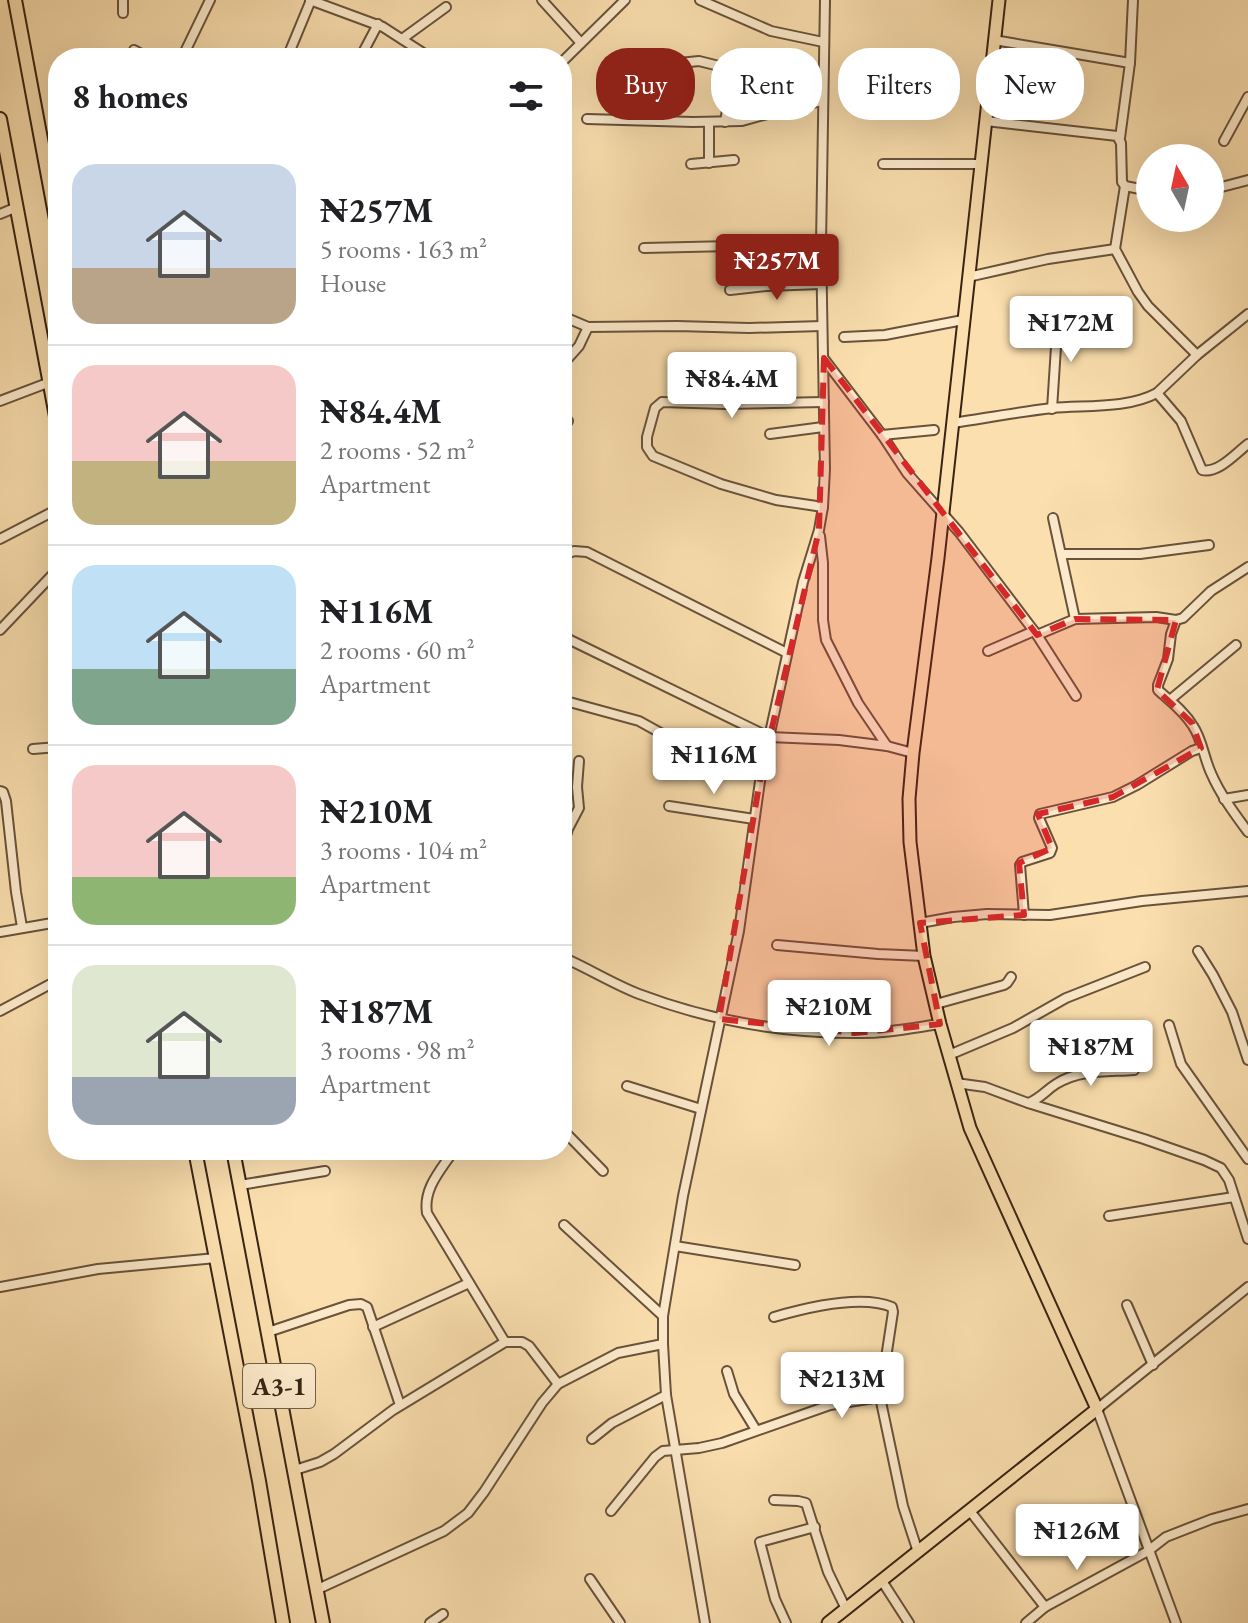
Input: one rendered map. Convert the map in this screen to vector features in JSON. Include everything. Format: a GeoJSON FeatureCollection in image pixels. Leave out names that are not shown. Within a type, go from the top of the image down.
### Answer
{"type":"FeatureCollection","features":[{"type":"Feature","properties":{"kind":"highway"},"geometry":{"type":"LineString","coordinates":[[15,0],[48,146]]}},
{"type":"Feature","properties":{"kind":"highway"},"geometry":{"type":"LineString","coordinates":[[0,119],[48,371]]}},
{"type":"Feature","properties":{"kind":"highway","name":"A3-1"},"geometry":{"type":"LineString","coordinates":[[197,1160],[283,1623]]}},
{"type":"Feature","properties":{"kind":"highway","name":"A3-1"},"geometry":{"type":"LineString","coordinates":[[235,1160],[323,1623]]}},
{"type":"Feature","properties":{"kind":"main road"},"geometry":{"type":"LineString","coordinates":[[828,1623],[1097,1409],[970,1128],[924,956],[910,842],[909,799],[913,753],[999,0]]}},
{"type":"Feature","properties":{"kind":"street"},"geometry":{"type":"LineString","coordinates":[[123,0],[123,13]]}},
{"type":"Feature","properties":{"kind":"street"},"geometry":{"type":"LineString","coordinates":[[187,48],[210,0]]}},
{"type":"Feature","properties":{"kind":"street"},"geometry":{"type":"LineString","coordinates":[[291,48],[310,0],[378,24],[416,48]]}},
{"type":"Feature","properties":{"kind":"street"},"geometry":{"type":"LineString","coordinates":[[542,0],[581,43]]}},
{"type":"Feature","properties":{"kind":"street"},"geometry":{"type":"LineString","coordinates":[[572,52],[625,0]]}},
{"type":"Feature","properties":{"kind":"street"},"geometry":{"type":"LineString","coordinates":[[700,0],[771,31],[823,42]]}},
{"type":"Feature","properties":{"kind":"street"},"geometry":{"type":"LineString","coordinates":[[822,101],[825,0]]}},
{"type":"Feature","properties":{"kind":"street"},"geometry":{"type":"LineString","coordinates":[[1133,0],[1130,63],[1120,138],[1121,177],[1125,186],[1115,249],[1148,306],[1197,355]]}},
{"type":"Feature","properties":{"kind":"street"},"geometry":{"type":"LineString","coordinates":[[402,39],[446,7]]}},
{"type":"Feature","properties":{"kind":"street"},"geometry":{"type":"LineString","coordinates":[[365,48],[378,24]]}},
{"type":"Feature","properties":{"kind":"street"},"geometry":{"type":"LineString","coordinates":[[994,40],[1130,63]]}},
{"type":"Feature","properties":{"kind":"street"},"geometry":{"type":"LineString","coordinates":[[695,61],[731,69],[733,73],[725,122]]}},
{"type":"Feature","properties":{"kind":"street"},"geometry":{"type":"LineString","coordinates":[[1224,141],[1248,97]]}},
{"type":"Feature","properties":{"kind":"street"},"geometry":{"type":"LineString","coordinates":[[587,119],[746,120]]}},
{"type":"Feature","properties":{"kind":"street"},"geometry":{"type":"LineString","coordinates":[[705,1623],[666,1395],[663,1316],[683,1196],[739,931],[761,774],[803,582],[823,507],[822,120]]}},
{"type":"Feature","properties":{"kind":"street"},"geometry":{"type":"LineString","coordinates":[[986,121],[1120,138]]}},
{"type":"Feature","properties":{"kind":"street"},"geometry":{"type":"LineString","coordinates":[[709,122],[709,163]]}},
{"type":"Feature","properties":{"kind":"street"},"geometry":{"type":"LineString","coordinates":[[691,164],[734,160]]}},
{"type":"Feature","properties":{"kind":"street"},"geometry":{"type":"LineString","coordinates":[[883,164],[980,164]]}},
{"type":"Feature","properties":{"kind":"street"},"geometry":{"type":"LineString","coordinates":[[1224,186],[1248,180]]}},
{"type":"Feature","properties":{"kind":"street"},"geometry":{"type":"LineString","coordinates":[[1125,186],[1136,188]]}},
{"type":"Feature","properties":{"kind":"street"},"geometry":{"type":"LineString","coordinates":[[0,214],[17,207]]}},
{"type":"Feature","properties":{"kind":"street"},"geometry":{"type":"LineString","coordinates":[[644,248],[821,244]]}},
{"type":"Feature","properties":{"kind":"street"},"geometry":{"type":"LineString","coordinates":[[968,277],[1048,259],[1115,249]]}},
{"type":"Feature","properties":{"kind":"street"},"geometry":{"type":"LineString","coordinates":[[730,290],[821,284]]}},
{"type":"Feature","properties":{"kind":"street"},"geometry":{"type":"LineString","coordinates":[[953,423],[1052,409],[1118,404],[1150,397],[1248,314]]}},
{"type":"Feature","properties":{"kind":"street"},"geometry":{"type":"LineString","coordinates":[[1052,409],[1058,316]]}},
{"type":"Feature","properties":{"kind":"street"},"geometry":{"type":"LineString","coordinates":[[572,320],[588,327],[822,326]]}},
{"type":"Feature","properties":{"kind":"street"},"geometry":{"type":"LineString","coordinates":[[844,337],[885,335],[963,320]]}},
{"type":"Feature","properties":{"kind":"street"},"geometry":{"type":"LineString","coordinates":[[572,354],[588,327]]}},
{"type":"Feature","properties":{"kind":"street"},"geometry":{"type":"LineString","coordinates":[[824,358],[907,473],[981,560],[1035,633],[1076,696]]}},
{"type":"Feature","properties":{"kind":"street"},"geometry":{"type":"LineString","coordinates":[[0,401],[48,383]]}},
{"type":"Feature","properties":{"kind":"street"},"geometry":{"type":"LineString","coordinates":[[1157,393],[1181,421],[1202,470],[1216,469],[1248,444]]}},
{"type":"Feature","properties":{"kind":"street"},"geometry":{"type":"LineString","coordinates":[[823,507],[776,500],[721,484],[653,456],[647,447],[647,437],[655,408],[662,402],[824,402]]}},
{"type":"Feature","properties":{"kind":"street"},"geometry":{"type":"LineString","coordinates":[[770,434],[823,427]]}},
{"type":"Feature","properties":{"kind":"street"},"geometry":{"type":"LineString","coordinates":[[882,435],[934,430]]}},
{"type":"Feature","properties":{"kind":"street"},"geometry":{"type":"LineString","coordinates":[[0,539],[48,514]]}},
{"type":"Feature","properties":{"kind":"street"},"geometry":{"type":"LineString","coordinates":[[1053,518],[1075,619]]}},
{"type":"Feature","properties":{"kind":"street"},"geometry":{"type":"LineString","coordinates":[[819,530],[826,640],[858,703],[887,746]]}},
{"type":"Feature","properties":{"kind":"street"},"geometry":{"type":"LineString","coordinates":[[1061,554],[1140,554],[1209,545]]}},
{"type":"Feature","properties":{"kind":"street"},"geometry":{"type":"LineString","coordinates":[[572,552],[587,552],[787,653]]}},
{"type":"Feature","properties":{"kind":"street"},"geometry":{"type":"LineString","coordinates":[[988,651],[1075,619],[1183,618],[1211,591],[1248,567]]}},
{"type":"Feature","properties":{"kind":"street"},"geometry":{"type":"LineString","coordinates":[[0,630],[48,580]]}},
{"type":"Feature","properties":{"kind":"street"},"geometry":{"type":"LineString","coordinates":[[1176,620],[1168,659],[1158,685],[1160,692],[1171,699],[1192,723],[1211,774],[1224,799],[1248,832]]}},
{"type":"Feature","properties":{"kind":"street"},"geometry":{"type":"LineString","coordinates":[[572,639],[769,737],[839,740],[913,753]]}},
{"type":"Feature","properties":{"kind":"street"},"geometry":{"type":"LineString","coordinates":[[1171,699],[1236,645]]}},
{"type":"Feature","properties":{"kind":"street"},"geometry":{"type":"LineString","coordinates":[[572,703],[639,721],[693,751],[761,774]]}},
{"type":"Feature","properties":{"kind":"street"},"geometry":{"type":"LineString","coordinates":[[33,749],[48,748]]}},
{"type":"Feature","properties":{"kind":"street"},"geometry":{"type":"LineString","coordinates":[[1024,915],[1020,865],[1050,853],[1052,848],[1040,814],[1113,797],[1201,748]]}},
{"type":"Feature","properties":{"kind":"street"},"geometry":{"type":"LineString","coordinates":[[572,821],[579,808],[579,761]]}},
{"type":"Feature","properties":{"kind":"street"},"geometry":{"type":"LineString","coordinates":[[0,791],[6,801],[22,927]]}},
{"type":"Feature","properties":{"kind":"street"},"geometry":{"type":"LineString","coordinates":[[1224,799],[1248,795]]}},
{"type":"Feature","properties":{"kind":"street"},"geometry":{"type":"LineString","coordinates":[[669,806],[754,819]]}},
{"type":"Feature","properties":{"kind":"street"},"geometry":{"type":"LineString","coordinates":[[920,923],[987,914],[1050,915],[1142,901],[1248,891]]}},
{"type":"Feature","properties":{"kind":"street"},"geometry":{"type":"LineString","coordinates":[[0,932],[48,923]]}},
{"type":"Feature","properties":{"kind":"street"},"geometry":{"type":"LineString","coordinates":[[777,945],[924,956]]}},
{"type":"Feature","properties":{"kind":"street"},"geometry":{"type":"LineString","coordinates":[[1198,951],[1232,1012],[1248,1060]]}},
{"type":"Feature","properties":{"kind":"street"},"geometry":{"type":"LineString","coordinates":[[572,962],[638,994],[719,1019],[783,1030],[876,1033],[940,1024]]}},
{"type":"Feature","properties":{"kind":"street"},"geometry":{"type":"LineString","coordinates":[[949,1055],[1013,1028],[1066,998],[1145,967]]}},
{"type":"Feature","properties":{"kind":"street"},"geometry":{"type":"LineString","coordinates":[[936,1004],[1004,985],[1011,977]]}},
{"type":"Feature","properties":{"kind":"street"},"geometry":{"type":"LineString","coordinates":[[0,1011],[48,985]]}},
{"type":"Feature","properties":{"kind":"street"},"geometry":{"type":"LineString","coordinates":[[1169,1025],[1181,1064],[1248,1159]]}},
{"type":"Feature","properties":{"kind":"street"},"geometry":{"type":"LineString","coordinates":[[1028,1103],[1042,1097],[1057,1084],[1089,1071],[1134,1070]]}},
{"type":"Feature","properties":{"kind":"street"},"geometry":{"type":"LineString","coordinates":[[956,1083],[985,1087],[1104,1125],[1221,1168],[1226,1173],[1248,1239]]}},
{"type":"Feature","properties":{"kind":"street"},"geometry":{"type":"LineString","coordinates":[[627,1086],[701,1109]]}},
{"type":"Feature","properties":{"kind":"street"},"geometry":{"type":"LineString","coordinates":[[1042,1097],[1048,1109]]}},
{"type":"Feature","properties":{"kind":"street"},"geometry":{"type":"LineString","coordinates":[[572,1139],[603,1171]]}},
{"type":"Feature","properties":{"kind":"street"},"geometry":{"type":"LineString","coordinates":[[447,1160],[429,1188],[425,1202],[427,1213],[505,1342]]}},
{"type":"Feature","properties":{"kind":"street"},"geometry":{"type":"LineString","coordinates":[[240,1185],[325,1171]]}},
{"type":"Feature","properties":{"kind":"street"},"geometry":{"type":"LineString","coordinates":[[1109,1216],[1234,1197]]}},
{"type":"Feature","properties":{"kind":"street"},"geometry":{"type":"LineString","coordinates":[[564,1225],[663,1316]]}},
{"type":"Feature","properties":{"kind":"street"},"geometry":{"type":"LineString","coordinates":[[675,1246],[795,1265]]}},
{"type":"Feature","properties":{"kind":"street"},"geometry":{"type":"LineString","coordinates":[[0,1287],[98,1269],[216,1258]]}},
{"type":"Feature","properties":{"kind":"street"},"geometry":{"type":"LineString","coordinates":[[373,1327],[469,1283]]}},
{"type":"Feature","properties":{"kind":"street"},"geometry":{"type":"LineString","coordinates":[[1176,1623],[1097,1409],[1248,1287]]}},
{"type":"Feature","properties":{"kind":"street"},"geometry":{"type":"LineString","coordinates":[[774,1317],[833,1304],[863,1302],[892,1307],[880,1397],[903,1506],[918,1552]]}},
{"type":"Feature","properties":{"kind":"street"},"geometry":{"type":"LineString","coordinates":[[268,1332],[355,1304],[367,1307],[400,1405]]}},
{"type":"Feature","properties":{"kind":"street"},"geometry":{"type":"LineString","coordinates":[[1127,1305],[1153,1365]]}},
{"type":"Feature","properties":{"kind":"street"},"geometry":{"type":"LineString","coordinates":[[295,1470],[334,1454],[400,1405],[505,1342],[522,1342],[529,1346],[558,1384]]}},
{"type":"Feature","properties":{"kind":"street"},"geometry":{"type":"LineString","coordinates":[[318,1589],[444,1531],[468,1513],[558,1384],[618,1353],[663,1344]]}},
{"type":"Feature","properties":{"kind":"street"},"geometry":{"type":"LineString","coordinates":[[727,1371],[734,1394],[756,1430]]}},
{"type":"Feature","properties":{"kind":"street"},"geometry":{"type":"LineString","coordinates":[[592,1439],[612,1423],[666,1395]]}},
{"type":"Feature","properties":{"kind":"street"},"geometry":{"type":"LineString","coordinates":[[611,1511],[663,1451],[722,1443],[818,1409],[880,1397]]}},
{"type":"Feature","properties":{"kind":"street"},"geometry":{"type":"LineString","coordinates":[[774,1500],[806,1503],[828,1572],[846,1609]]}},
{"type":"Feature","properties":{"kind":"street"},"geometry":{"type":"LineString","coordinates":[[1026,1623],[1045,1607],[1148,1551],[1166,1537],[1248,1509]]}},
{"type":"Feature","properties":{"kind":"street"},"geometry":{"type":"LineString","coordinates":[[970,1511],[1045,1607]]}},
{"type":"Feature","properties":{"kind":"street"},"geometry":{"type":"LineString","coordinates":[[786,1623],[775,1599],[760,1542],[815,1527]]}},
{"type":"Feature","properties":{"kind":"street"},"geometry":{"type":"LineString","coordinates":[[590,1579],[620,1623]]}},
{"type":"Feature","properties":{"kind":"street"},"geometry":{"type":"LineString","coordinates":[[882,1581],[909,1623]]}},
{"type":"Feature","properties":{"kind":"street"},"geometry":{"type":"LineString","coordinates":[[430,1623],[443,1614]]}},
{"type":"Feature","properties":{"kind":"highlighted area"},"geometry":{"type":"Polygon","coordinates":[[[824,358],[1037,635],[1075,619],[1176,620],[1157,690],[1192,723],[1201,748],[1113,797],[1038,814],[1052,848],[1019,863],[1024,915],[920,923],[940,1024],[855,1033],[719,1019],[761,774],[819,530],[824,358]]]}}]}
